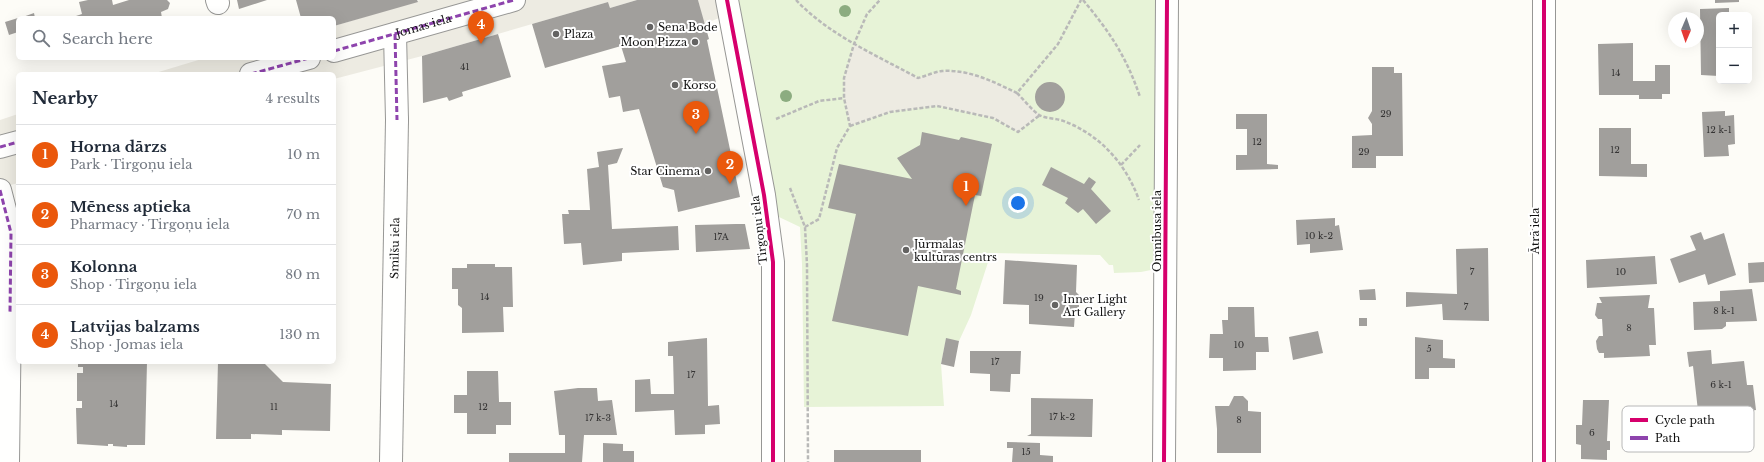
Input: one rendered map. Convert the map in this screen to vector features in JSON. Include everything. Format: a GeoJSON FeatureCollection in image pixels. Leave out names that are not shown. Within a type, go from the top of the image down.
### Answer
{"type":"FeatureCollection","features":[{"type":"Feature","properties":{"kind":"street","name":"Jomas iela"},"geometry":{"type":"LineString","coordinates":[[336,50],[514,0]]}},
{"type":"Feature","properties":{"kind":"street","name":"Tirgoņu iela"},"geometry":{"type":"LineString","coordinates":[[727,0],[764,195],[773,262],[773,462]]}},
{"type":"Feature","properties":{"kind":"street","name":"Omnibusa iela"},"geometry":{"type":"LineString","coordinates":[[1164,462],[1167,0]]}},
{"type":"Feature","properties":{"kind":"street","name":"Ātrā iela"},"geometry":{"type":"LineString","coordinates":[[1544,0],[1544,462]]}},
{"type":"Feature","properties":{"kind":"street","name":"Smilšu iela"},"geometry":{"type":"LineString","coordinates":[[391,462],[397,120],[395,34]]}},
{"type":"Feature","properties":{"kind":"street"},"geometry":{"type":"LineString","coordinates":[[259,72],[302,60]]}},
{"type":"Feature","properties":{"kind":"street"},"geometry":{"type":"LineString","coordinates":[[0,147],[16,143]]}},
{"type":"Feature","properties":{"kind":"street"},"geometry":{"type":"LineString","coordinates":[[0,190],[11,233],[8,462]]}},
{"type":"Feature","properties":{"kind":"path"},"geometry":{"type":"LineString","coordinates":[[796,0],[811,16],[854,44],[918,78],[942,71],[967,72],[994,82],[1017,93],[1040,115],[1064,121],[1083,130],[1101,143],[1116,157],[1128,176],[1140,205]]}},
{"type":"Feature","properties":{"kind":"path"},"geometry":{"type":"LineString","coordinates":[[850,126],[844,98],[844,78],[854,44],[867,14],[880,0]]}},
{"type":"Feature","properties":{"kind":"path"},"geometry":{"type":"LineString","coordinates":[[1017,93],[1058,44],[1082,0],[1115,41],[1133,77],[1142,104]]}},
{"type":"Feature","properties":{"kind":"path"},"geometry":{"type":"LineString","coordinates":[[774,120],[819,101],[844,98]]}},
{"type":"Feature","properties":{"kind":"path"},"geometry":{"type":"LineString","coordinates":[[806,227],[819,219],[837,148],[850,126],[890,112],[936,106],[993,118],[1018,132],[1040,115]]}},
{"type":"Feature","properties":{"kind":"path"},"geometry":{"type":"LineString","coordinates":[[1121,165],[1142,142]]}},
{"type":"Feature","properties":{"kind":"green space"},"geometry":{"type":"Polygon","coordinates":[[[727,0],[1167,0],[1166,267],[1141,272],[1114,273],[1113,265],[1109,265],[1100,255],[991,253],[971,315],[959,341],[946,339],[941,364],[944,406],[804,407],[800,227],[779,217],[767,220],[727,0]]]}},
{"type":"Feature","properties":{"kind":"shaded area"},"geometry":{"type":"Polygon","coordinates":[[[420,0],[637,0],[610,8],[608,2],[422,56],[336,78],[336,72],[159,72],[198,60],[336,60],[336,25],[420,0]]]}},
{"type":"Feature","properties":{"kind":"shaded area"},"geometry":{"type":"Polygon","coordinates":[[[698,0],[715,0],[719,18],[704,24],[698,0]]]}},
{"type":"Feature","properties":{"kind":"shaded area"},"geometry":{"type":"Polygon","coordinates":[[[854,44],[918,78],[942,71],[967,72],[994,82],[1017,93],[1040,115],[1018,132],[993,118],[936,106],[890,112],[850,126],[844,98],[844,78],[854,44]]]}},
{"type":"Feature","properties":{"kind":"shaded area"},"geometry":{"type":"Polygon","coordinates":[[[16,115],[16,184],[0,188],[0,120],[16,115]]]}},
{"type":"Feature","properties":{"kind":"building"},"geometry":{"type":"Polygon","coordinates":[[[88,0],[112,0],[113,5],[129,0],[167,0],[170,3],[168,9],[161,12],[162,16],[76,16],[82,14],[79,2],[88,0]]]}},
{"type":"Feature","properties":{"kind":"building"},"geometry":{"type":"Polygon","coordinates":[[[237,0],[267,0],[239,9],[237,0]]]}},
{"type":"Feature","properties":{"kind":"building"},"geometry":{"type":"Polygon","coordinates":[[[296,0],[417,0],[418,2],[336,25],[336,16],[300,16],[296,0]]]}},
{"type":"Feature","properties":{"kind":"building","name":"Korso"},"geometry":{"type":"Polygon","coordinates":[[[637,0],[698,0],[709,39],[707,40],[740,197],[678,212],[674,190],[663,187],[639,109],[623,112],[620,96],[609,98],[602,66],[626,62],[621,46],[545,68],[532,24],[608,2],[610,8],[637,0]]]}},
{"type":"Feature","properties":{"kind":"building"},"geometry":{"type":"Polygon","coordinates":[[[1715,0],[1739,0],[1739,2],[1715,3],[1715,0]]]}},
{"type":"Feature","properties":{"kind":"building"},"geometry":{"type":"Polygon","coordinates":[[[1729,8],[1729,12],[1716,12],[1716,76],[1701,75],[1701,48],[1704,48],[1704,12],[1700,12],[1700,9],[1729,8]]]}},
{"type":"Feature","properties":{"kind":"building"},"geometry":{"type":"Polygon","coordinates":[[[34,13],[35,16],[26,16],[34,13]]]}},
{"type":"Feature","properties":{"kind":"building"},"geometry":{"type":"Polygon","coordinates":[[[16,19],[16,33],[9,35],[5,22],[16,19]]]}},
{"type":"Feature","properties":{"kind":"building"},"geometry":{"type":"Polygon","coordinates":[[[498,34],[511,77],[462,92],[463,96],[449,101],[447,97],[423,103],[422,56],[498,34]]]}},
{"type":"Feature","properties":{"kind":"building"},"geometry":{"type":"Polygon","coordinates":[[[1633,43],[1633,81],[1655,81],[1655,65],[1670,65],[1670,94],[1662,94],[1662,99],[1639,99],[1639,95],[1599,95],[1598,44],[1633,43]]]}},
{"type":"Feature","properties":{"kind":"building"},"geometry":{"type":"Polygon","coordinates":[[[1372,67],[1394,67],[1394,73],[1402,73],[1403,156],[1376,156],[1376,168],[1352,168],[1352,136],[1372,135],[1372,124],[1368,118],[1372,111],[1372,67]]]}},
{"type":"Feature","properties":{"kind":"building"},"geometry":{"type":"Polygon","coordinates":[[[1050,82],[1061,86],[1065,97],[1061,108],[1050,112],[1039,108],[1035,97],[1039,86],[1050,82]]]}},
{"type":"Feature","properties":{"kind":"building"},"geometry":{"type":"Polygon","coordinates":[[[1725,111],[1725,116],[1734,115],[1735,144],[1728,145],[1729,156],[1704,157],[1702,112],[1725,111]]]}},
{"type":"Feature","properties":{"kind":"building"},"geometry":{"type":"Polygon","coordinates":[[[1236,114],[1267,114],[1267,164],[1278,165],[1278,169],[1236,170],[1236,155],[1247,155],[1247,129],[1236,129],[1236,114]]]}},
{"type":"Feature","properties":{"kind":"building"},"geometry":{"type":"Polygon","coordinates":[[[1599,128],[1631,128],[1631,164],[1647,164],[1647,177],[1599,176],[1599,128]]]}},
{"type":"Feature","properties":{"kind":"building","name":"Jūrmalas kultūras centrs"},"geometry":{"type":"Polygon","coordinates":[[[922,132],[959,140],[961,137],[992,144],[981,196],[975,195],[956,289],[961,291],[961,295],[918,286],[908,336],[832,321],[856,214],[828,208],[839,164],[912,179],[897,158],[920,145],[922,132]]]}},
{"type":"Feature","properties":{"kind":"building"},"geometry":{"type":"Polygon","coordinates":[[[623,148],[617,163],[608,165],[612,229],[678,226],[679,250],[622,253],[622,261],[583,265],[581,243],[564,244],[562,214],[569,214],[568,210],[590,210],[587,169],[599,167],[597,152],[623,148]]]}},
{"type":"Feature","properties":{"kind":"building"},"geometry":{"type":"Polygon","coordinates":[[[1051,167],[1084,184],[1089,177],[1096,182],[1091,189],[1111,211],[1096,224],[1083,209],[1078,213],[1065,203],[1068,198],[1042,185],[1051,167]]]}},
{"type":"Feature","properties":{"kind":"building"},"geometry":{"type":"Polygon","coordinates":[[[1335,218],[1335,226],[1339,225],[1343,250],[1310,253],[1310,244],[1297,245],[1296,220],[1335,218]]]}},
{"type":"Feature","properties":{"kind":"building"},"geometry":{"type":"Polygon","coordinates":[[[745,224],[750,249],[696,252],[695,225],[745,224]]]}},
{"type":"Feature","properties":{"kind":"building"},"geometry":{"type":"Polygon","coordinates":[[[1701,232],[1704,240],[1724,233],[1736,275],[1708,285],[1705,274],[1679,283],[1670,259],[1696,250],[1690,236],[1701,232]]]}},
{"type":"Feature","properties":{"kind":"building"},"geometry":{"type":"Polygon","coordinates":[[[1488,248],[1489,321],[1443,320],[1442,304],[1406,307],[1406,292],[1457,294],[1456,249],[1488,248]]]}},
{"type":"Feature","properties":{"kind":"building"},"geometry":{"type":"Polygon","coordinates":[[[1655,256],[1657,284],[1587,288],[1586,260],[1655,256]]]}},
{"type":"Feature","properties":{"kind":"building"},"geometry":{"type":"Polygon","coordinates":[[[1005,260],[1077,265],[1076,292],[1079,295],[1079,310],[1075,313],[1074,327],[1029,324],[1029,305],[1003,304],[1005,260]]]}},
{"type":"Feature","properties":{"kind":"building"},"geometry":{"type":"Polygon","coordinates":[[[1764,262],[1764,282],[1749,283],[1748,263],[1764,262]]]}},
{"type":"Feature","properties":{"kind":"building"},"geometry":{"type":"Polygon","coordinates":[[[467,264],[495,264],[495,267],[512,267],[513,307],[503,307],[504,332],[462,333],[462,308],[458,305],[458,289],[452,289],[452,268],[467,268],[467,264]]]}},
{"type":"Feature","properties":{"kind":"building"},"geometry":{"type":"Polygon","coordinates":[[[1375,289],[1376,300],[1360,300],[1359,290],[1375,289]]]}},
{"type":"Feature","properties":{"kind":"building"},"geometry":{"type":"Polygon","coordinates":[[[1752,289],[1757,321],[1726,322],[1726,326],[1722,329],[1694,330],[1693,302],[1720,301],[1720,291],[1752,289]]]}},
{"type":"Feature","properties":{"kind":"building"},"geometry":{"type":"Polygon","coordinates":[[[1650,295],[1648,308],[1654,308],[1656,345],[1649,345],[1650,356],[1604,358],[1604,353],[1599,353],[1597,349],[1596,341],[1599,336],[1603,336],[1602,319],[1598,319],[1595,315],[1597,303],[1602,303],[1599,297],[1650,295]]]}},
{"type":"Feature","properties":{"kind":"building"},"geometry":{"type":"Polygon","coordinates":[[[1228,307],[1254,307],[1255,337],[1268,337],[1269,352],[1256,352],[1256,370],[1223,371],[1223,358],[1209,358],[1210,334],[1223,334],[1222,320],[1228,320],[1228,307]]]}},
{"type":"Feature","properties":{"kind":"building"},"geometry":{"type":"Polygon","coordinates":[[[1359,318],[1367,318],[1367,326],[1359,326],[1359,318]]]}},
{"type":"Feature","properties":{"kind":"building"},"geometry":{"type":"Polygon","coordinates":[[[1318,331],[1323,353],[1293,360],[1289,337],[1318,331]]]}},
{"type":"Feature","properties":{"kind":"building"},"geometry":{"type":"Polygon","coordinates":[[[1415,337],[1443,340],[1443,358],[1455,359],[1455,368],[1429,368],[1429,379],[1415,379],[1415,337]]]}},
{"type":"Feature","properties":{"kind":"building"},"geometry":{"type":"Polygon","coordinates":[[[707,338],[708,406],[719,405],[720,424],[705,425],[705,434],[675,435],[674,410],[635,412],[635,380],[650,379],[651,394],[674,394],[673,356],[668,356],[668,342],[707,338]]]}},
{"type":"Feature","properties":{"kind":"building"},"geometry":{"type":"Polygon","coordinates":[[[946,338],[959,341],[954,367],[941,364],[946,338]]]}},
{"type":"Feature","properties":{"kind":"building"},"geometry":{"type":"Polygon","coordinates":[[[1711,350],[1712,364],[1744,361],[1747,385],[1753,385],[1756,410],[1754,410],[1754,406],[1697,406],[1693,366],[1689,367],[1687,352],[1711,350]]]}},
{"type":"Feature","properties":{"kind":"building"},"geometry":{"type":"Polygon","coordinates":[[[970,351],[1021,351],[1020,374],[1011,374],[1010,392],[990,391],[990,374],[970,373],[970,351]]]}},
{"type":"Feature","properties":{"kind":"building"},"geometry":{"type":"Polygon","coordinates":[[[78,364],[147,364],[145,445],[127,445],[127,447],[113,446],[113,444],[108,444],[108,446],[77,444],[76,408],[82,408],[82,401],[77,401],[77,373],[83,373],[83,367],[78,367],[78,364]]]}},
{"type":"Feature","properties":{"kind":"building"},"geometry":{"type":"Polygon","coordinates":[[[218,364],[265,364],[283,382],[331,384],[330,431],[282,430],[282,435],[251,434],[251,439],[216,439],[218,364]]]}},
{"type":"Feature","properties":{"kind":"building"},"geometry":{"type":"Polygon","coordinates":[[[467,371],[498,371],[499,402],[511,402],[511,425],[496,425],[496,434],[467,434],[467,413],[454,413],[454,395],[467,395],[467,371]]]}},
{"type":"Feature","properties":{"kind":"building"},"geometry":{"type":"Polygon","coordinates":[[[578,388],[597,388],[598,401],[612,400],[617,435],[584,435],[582,462],[509,462],[509,453],[565,453],[565,435],[559,435],[554,391],[578,388]]]}},
{"type":"Feature","properties":{"kind":"building"},"geometry":{"type":"Polygon","coordinates":[[[1234,396],[1243,396],[1248,401],[1248,411],[1261,412],[1261,453],[1217,453],[1215,406],[1229,406],[1234,396]]]}},
{"type":"Feature","properties":{"kind":"building"},"geometry":{"type":"Polygon","coordinates":[[[1031,398],[1093,399],[1092,437],[1027,436],[1031,434],[1031,398]]]}},
{"type":"Feature","properties":{"kind":"building"},"geometry":{"type":"Polygon","coordinates":[[[1583,400],[1609,400],[1607,441],[1610,441],[1610,450],[1607,450],[1607,460],[1581,459],[1581,445],[1576,444],[1576,425],[1582,425],[1583,400]]]}},
{"type":"Feature","properties":{"kind":"building"},"geometry":{"type":"Polygon","coordinates":[[[1007,442],[1040,443],[1040,455],[1053,456],[1053,462],[1012,462],[1013,448],[1007,448],[1007,442]]]}},
{"type":"Feature","properties":{"kind":"building"},"geometry":{"type":"Polygon","coordinates":[[[603,443],[623,444],[623,451],[634,451],[634,462],[603,462],[603,443]]]}},
{"type":"Feature","properties":{"kind":"building"},"geometry":{"type":"Polygon","coordinates":[[[834,450],[921,450],[921,462],[834,462],[834,450]]]}},
{"type":"Feature","properties":{"kind":"marked path"},"geometry":{"type":"LineString","coordinates":[[336,50],[514,0]]}},
{"type":"Feature","properties":{"kind":"marked path"},"geometry":{"type":"LineString","coordinates":[[395,34],[397,120]]}},
{"type":"Feature","properties":{"kind":"marked path"},"geometry":{"type":"LineString","coordinates":[[258,72],[302,60]]}},
{"type":"Feature","properties":{"kind":"marked path"},"geometry":{"type":"LineString","coordinates":[[0,147],[16,143]]}},
{"type":"Feature","properties":{"kind":"marked path"},"geometry":{"type":"LineString","coordinates":[[0,190],[11,233],[10,312]]}},
{"type":"Feature","properties":{"kind":"cycle path"},"geometry":{"type":"LineString","coordinates":[[727,0],[764,195],[773,262],[773,462]]}},
{"type":"Feature","properties":{"kind":"cycle path"},"geometry":{"type":"LineString","coordinates":[[1164,462],[1167,0]]}},
{"type":"Feature","properties":{"kind":"cycle path"},"geometry":{"type":"LineString","coordinates":[[1544,0],[1544,462]]}},
{"type":"Feature","properties":{"kind":"place","name":"Sena Bode"},"geometry":{"type":"Point","coordinates":[650,27]}},
{"type":"Feature","properties":{"kind":"place","name":"Plaza"},"geometry":{"type":"Point","coordinates":[556,34]}},
{"type":"Feature","properties":{"kind":"place","name":"Moon Pizza"},"geometry":{"type":"Point","coordinates":[695,42]}},
{"type":"Feature","properties":{"kind":"place","name":"Latvijas balzams"},"geometry":{"type":"Point","coordinates":[481,44]}},
{"type":"Feature","properties":{"kind":"place","name":"Korso"},"geometry":{"type":"Point","coordinates":[675,85]}},
{"type":"Feature","properties":{"kind":"place","name":"Kolonna"},"geometry":{"type":"Point","coordinates":[696,134]}},
{"type":"Feature","properties":{"kind":"place","name":"Star Cinema"},"geometry":{"type":"Point","coordinates":[708,171]}},
{"type":"Feature","properties":{"kind":"place","name":"Mēness aptieka"},"geometry":{"type":"Point","coordinates":[730,184]}},
{"type":"Feature","properties":{"kind":"place","name":"Horna dārzs"},"geometry":{"type":"Point","coordinates":[966,206]}},
{"type":"Feature","properties":{"kind":"place","name":"Jūrmalas kultūras centrs"},"geometry":{"type":"Point","coordinates":[906,250]}},
{"type":"Feature","properties":{"kind":"place","name":"Inner Light Art Gallery"},"geometry":{"type":"Point","coordinates":[1055,305]}}]}
